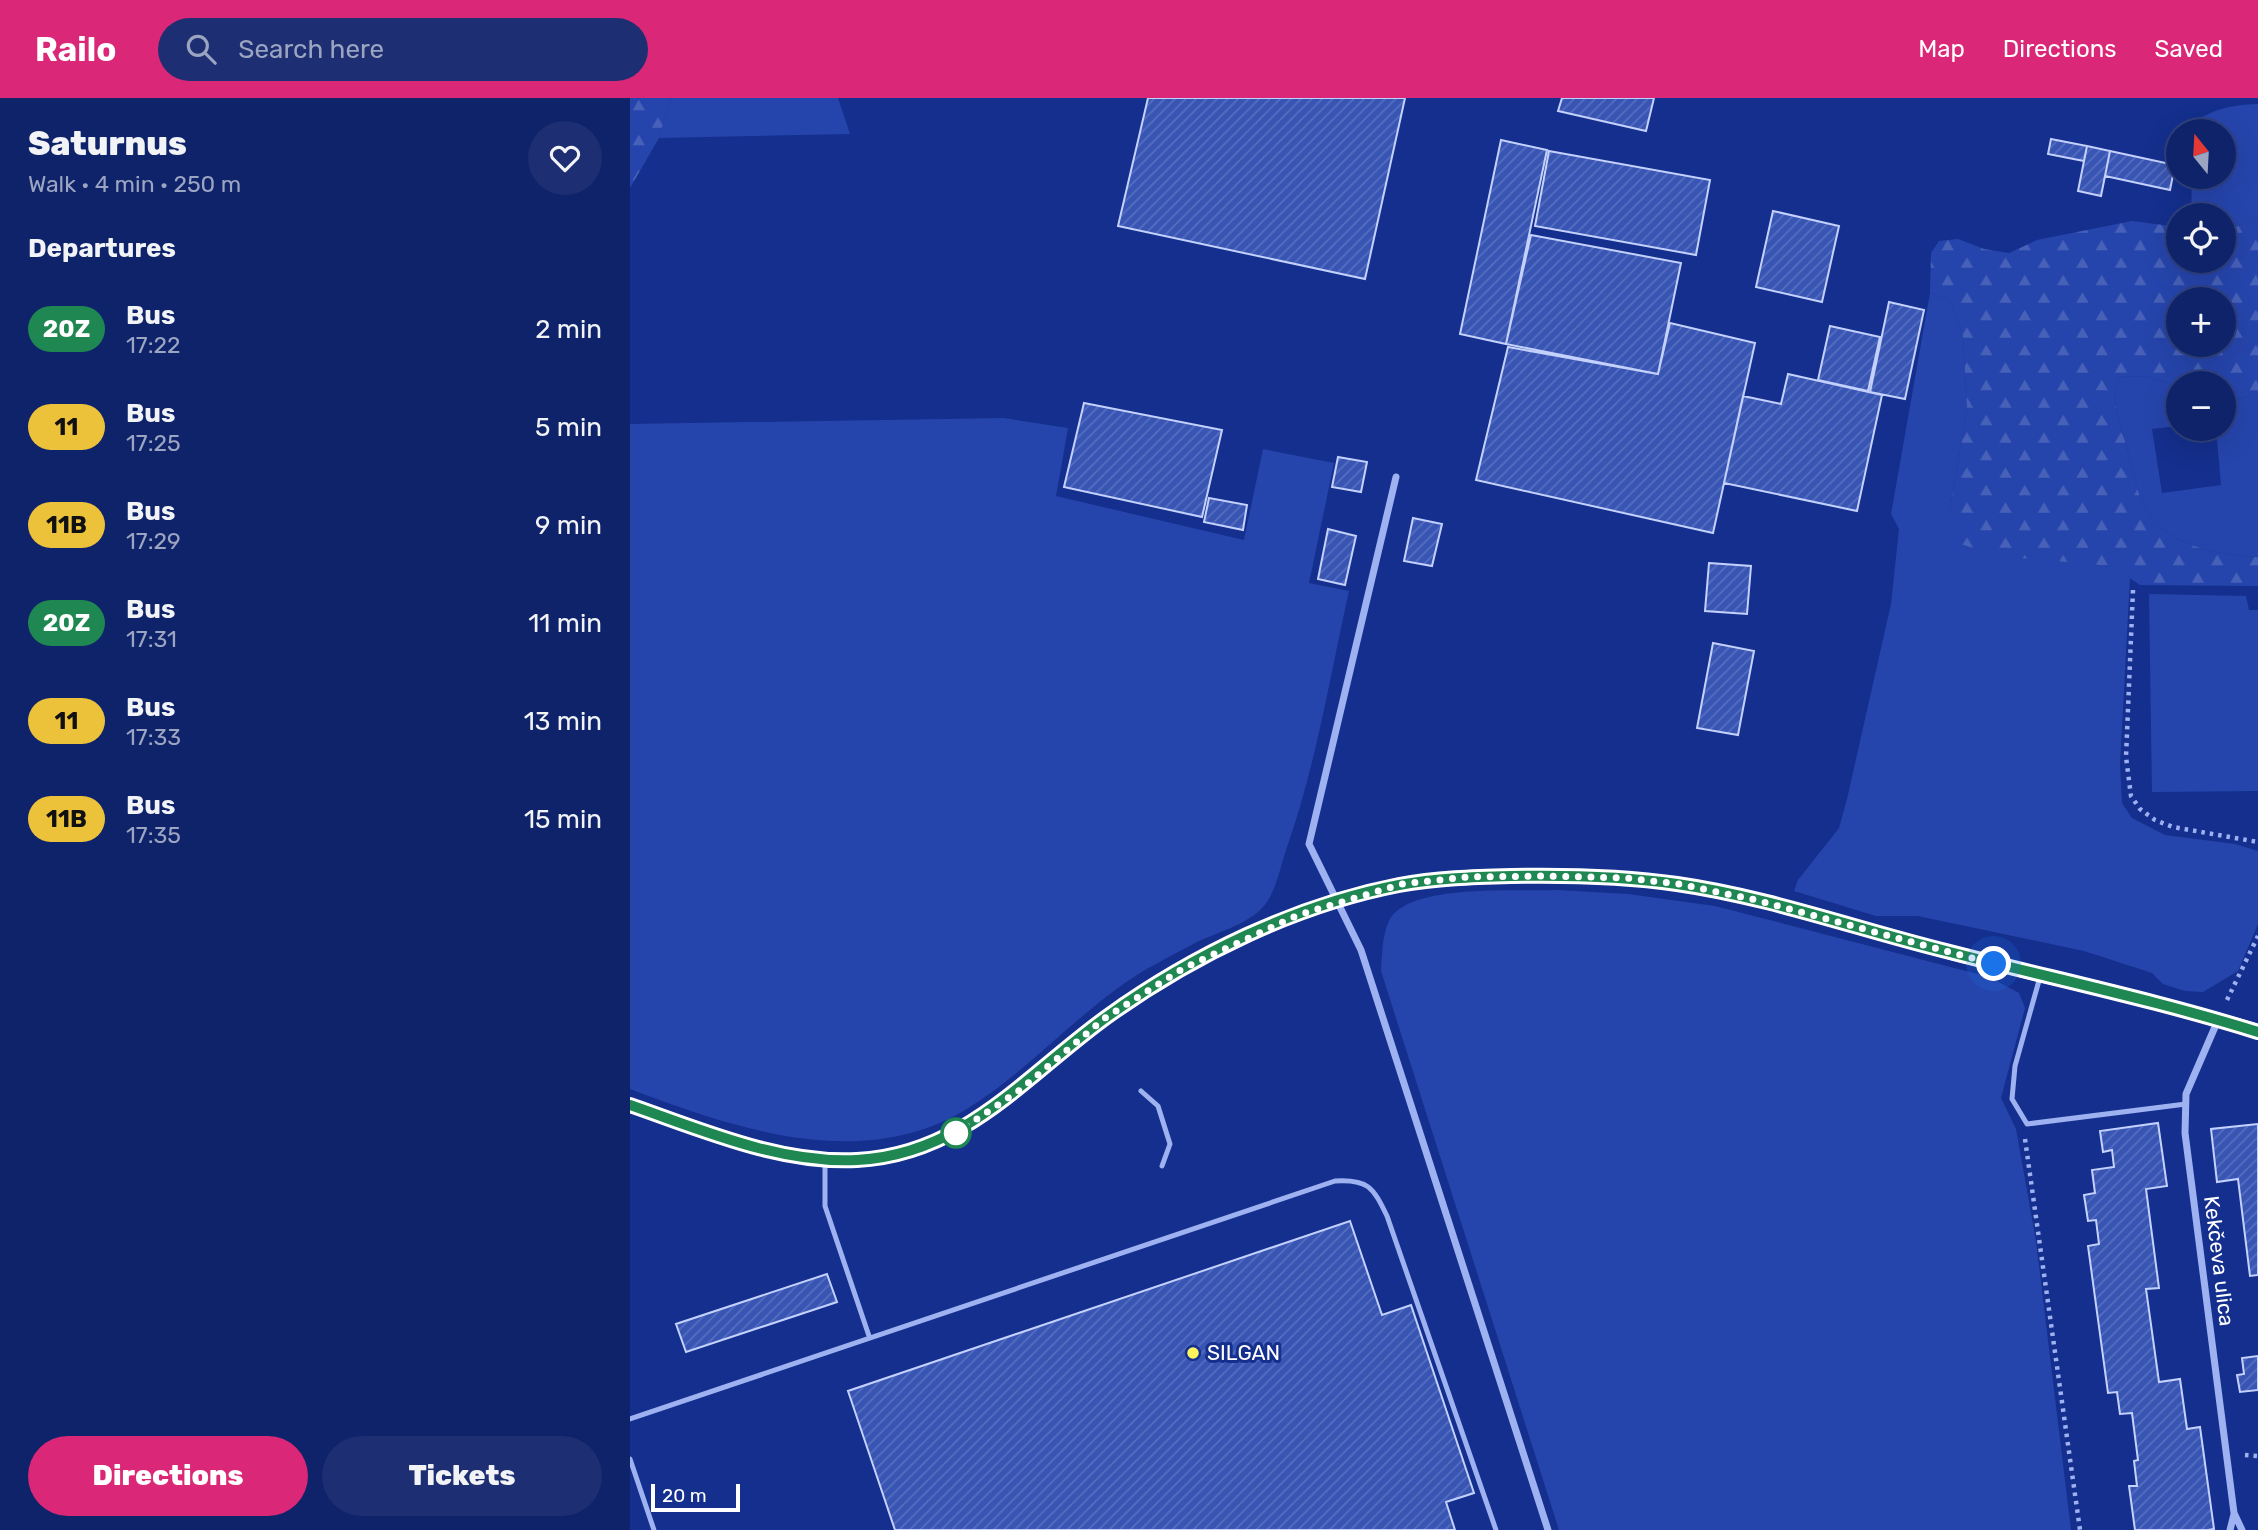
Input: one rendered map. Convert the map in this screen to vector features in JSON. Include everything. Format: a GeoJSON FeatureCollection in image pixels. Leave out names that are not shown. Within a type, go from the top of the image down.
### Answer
{"type":"FeatureCollection","features":[{"type":"Feature","properties":{"kind":"street"},"geometry":{"type":"LineString","coordinates":[[1396,477],[1309,844],[1361,950],[1548,1530]]}},
{"type":"Feature","properties":{"kind":"street"},"geometry":{"type":"LineString","coordinates":[[630,1105],[752,1145],[825,1160],[880,1158],[956,1133],[999,1105],[1105,1018],[1162,980],[1255,933],[1336,902],[1402,884],[1467,877],[1560,876],[1653,881],[1756,900],[2258,1031]]}},
{"type":"Feature","properties":{"kind":"street","name":"Kekčeva ulica"},"geometry":{"type":"LineString","coordinates":[[2218,1019],[2201,1053],[2186,1094],[2185,1133],[2234,1513],[2242,1530]]}},
{"type":"Feature","properties":{"kind":"street","name":"Kekčeva ulica"},"geometry":{"type":"LineString","coordinates":[[2230,1530],[2234,1513]]}},
{"type":"Feature","properties":{"kind":"lane"},"geometry":{"type":"LineString","coordinates":[[2040,976],[2015,1066],[2012,1099],[2028,1124],[2186,1104]]}},
{"type":"Feature","properties":{"kind":"lane"},"geometry":{"type":"LineString","coordinates":[[1141,1091],[1158,1106],[1170,1144],[1162,1166]]}},
{"type":"Feature","properties":{"kind":"lane"},"geometry":{"type":"LineString","coordinates":[[825,1160],[825,1206],[869,1336]]}},
{"type":"Feature","properties":{"kind":"lane"},"geometry":{"type":"LineString","coordinates":[[630,1419],[869,1336],[1335,1181],[1356,1180],[1375,1191],[1387,1216],[1496,1530]]}},
{"type":"Feature","properties":{"kind":"lane"},"geometry":{"type":"LineString","coordinates":[[630,1459],[654,1530]]}},
{"type":"Feature","properties":{"kind":"path"},"geometry":{"type":"LineString","coordinates":[[2133,590],[2126,757],[2131,796],[2140,809],[2155,820],[2174,827],[2258,842]]}},
{"type":"Feature","properties":{"kind":"path"},"geometry":{"type":"LineString","coordinates":[[2218,1019],[2258,936]]}},
{"type":"Feature","properties":{"kind":"path"},"geometry":{"type":"LineString","coordinates":[[2028,1124],[2025,1136],[2080,1530]]}},
{"type":"Feature","properties":{"kind":"green space"},"geometry":{"type":"Polygon","coordinates":[[[630,98],[671,98],[659,138],[630,188],[630,98]]]}},
{"type":"Feature","properties":{"kind":"green space"},"geometry":{"type":"Polygon","coordinates":[[[671,98],[838,98],[850,134],[659,138],[671,98]]]}},
{"type":"Feature","properties":{"kind":"green space"},"geometry":{"type":"Polygon","coordinates":[[[2258,104],[2258,219],[2236,227],[2236,203],[2191,203],[2192,189],[2236,189],[2236,119],[2200,119],[2221,109],[2258,104]]]}},
{"type":"Feature","properties":{"kind":"green space"},"geometry":{"type":"Polygon","coordinates":[[[2258,219],[2258,393],[2236,398],[2236,371],[2166,371],[2166,383],[2147,376],[2119,377],[2115,402],[2137,488],[2151,517],[2176,538],[2191,545],[2225,554],[2258,557],[2258,586],[2140,585],[2112,566],[1997,556],[1958,543],[1949,515],[1967,410],[1963,336],[1950,300],[1930,293],[1931,253],[1939,241],[1958,239],[1984,249],[2009,253],[2037,240],[2132,221],[2166,225],[2166,273],[2236,273],[2236,227],[2258,219]]]}},
{"type":"Feature","properties":{"kind":"green space"},"geometry":{"type":"Polygon","coordinates":[[[1930,293],[1950,300],[1963,336],[1967,410],[1949,515],[2069,561],[2112,566],[2130,578],[2120,764],[2122,803],[2132,818],[2165,835],[2235,844],[2258,851],[2258,924],[2238,971],[2203,992],[2185,991],[2163,984],[2152,973],[2084,951],[1918,916],[1876,916],[1794,891],[1798,880],[1839,828],[1847,799],[1891,604],[1899,529],[1891,514],[1930,293]]]}},
{"type":"Feature","properties":{"kind":"green space"},"geometry":{"type":"Polygon","coordinates":[[[2147,376],[2166,383],[2166,427],[2152,429],[2162,493],[2221,485],[2217,441],[2236,441],[2236,398],[2258,393],[2258,557],[2225,554],[2191,545],[2176,538],[2151,517],[2137,488],[2118,418],[2115,394],[2119,377],[2147,376]]]}},
{"type":"Feature","properties":{"kind":"green space"},"geometry":{"type":"Polygon","coordinates":[[[1004,418],[1068,428],[1056,496],[1244,540],[1263,449],[1334,463],[1309,583],[1349,591],[1306,784],[1267,902],[1253,916],[1195,943],[1130,979],[990,1093],[970,1107],[929,1127],[887,1138],[844,1141],[800,1138],[713,1118],[630,1089],[630,424],[1004,418]]]}},
{"type":"Feature","properties":{"kind":"green space"},"geometry":{"type":"Polygon","coordinates":[[[2149,594],[2246,596],[2249,610],[2258,610],[2258,791],[2152,792],[2149,594]]]}},
{"type":"Feature","properties":{"kind":"green space"},"geometry":{"type":"Polygon","coordinates":[[[1556,890],[1628,894],[1715,906],[1989,977],[2019,993],[2025,1008],[2001,1098],[2016,1129],[2036,1241],[2071,1530],[1559,1530],[1381,971],[1387,925],[1402,908],[1420,900],[1467,892],[1556,890]]]}},
{"type":"Feature","properties":{"kind":"building"},"geometry":{"type":"Polygon","coordinates":[[[1148,98],[1405,98],[1365,279],[1118,226],[1148,98]]]}},
{"type":"Feature","properties":{"kind":"building"},"geometry":{"type":"Polygon","coordinates":[[[1562,98],[1654,98],[1646,131],[1558,111],[1562,98]]]}},
{"type":"Feature","properties":{"kind":"building"},"geometry":{"type":"Polygon","coordinates":[[[2051,139],[2087,146],[2084,161],[2048,154],[2051,139]]]}},
{"type":"Feature","properties":{"kind":"building"},"geometry":{"type":"Polygon","coordinates":[[[1501,140],[1547,150],[1506,344],[1460,334],[1501,140]]]}},
{"type":"Feature","properties":{"kind":"building"},"geometry":{"type":"Polygon","coordinates":[[[2087,146],[2110,151],[2101,196],[2078,191],[2087,146]]]}},
{"type":"Feature","properties":{"kind":"building"},"geometry":{"type":"Polygon","coordinates":[[[1549,151],[1710,180],[1696,255],[1535,226],[1549,151]]]}},
{"type":"Feature","properties":{"kind":"building"},"geometry":{"type":"Polygon","coordinates":[[[2110,151],[2166,163],[2166,189],[2170,190],[2105,176],[2110,151]]]}},
{"type":"Feature","properties":{"kind":"building"},"geometry":{"type":"Polygon","coordinates":[[[1773,211],[1839,226],[1822,302],[1756,287],[1773,211]]]}},
{"type":"Feature","properties":{"kind":"building"},"geometry":{"type":"Polygon","coordinates":[[[1531,235],[1681,263],[1658,374],[1506,344],[1531,235]]]}},
{"type":"Feature","properties":{"kind":"building"},"geometry":{"type":"Polygon","coordinates":[[[1889,302],[1924,310],[1905,399],[1870,392],[1889,302]]]}},
{"type":"Feature","properties":{"kind":"building"},"geometry":{"type":"Polygon","coordinates":[[[1670,323],[1755,343],[1713,533],[1476,480],[1508,347],[1658,374],[1670,323]]]}},
{"type":"Feature","properties":{"kind":"building"},"geometry":{"type":"Polygon","coordinates":[[[1830,326],[1880,337],[1868,391],[1818,380],[1830,326]]]}},
{"type":"Feature","properties":{"kind":"building"},"geometry":{"type":"Polygon","coordinates":[[[1788,374],[1882,395],[1857,511],[1724,483],[1743,396],[1781,404],[1788,374]]]}},
{"type":"Feature","properties":{"kind":"building"},"geometry":{"type":"Polygon","coordinates":[[[1084,403],[1222,430],[1202,517],[1064,487],[1084,403]]]}},
{"type":"Feature","properties":{"kind":"building"},"geometry":{"type":"Polygon","coordinates":[[[1338,457],[1367,462],[1361,492],[1332,487],[1338,457]]]}},
{"type":"Feature","properties":{"kind":"building"},"geometry":{"type":"Polygon","coordinates":[[[1209,498],[1247,505],[1243,530],[1204,522],[1209,498]]]}},
{"type":"Feature","properties":{"kind":"building"},"geometry":{"type":"Polygon","coordinates":[[[1413,518],[1442,524],[1432,566],[1404,561],[1413,518]]]}},
{"type":"Feature","properties":{"kind":"building"},"geometry":{"type":"Polygon","coordinates":[[[1328,529],[1356,536],[1345,585],[1318,579],[1328,529]]]}},
{"type":"Feature","properties":{"kind":"building"},"geometry":{"type":"Polygon","coordinates":[[[1709,563],[1751,566],[1747,614],[1705,611],[1709,563]]]}},
{"type":"Feature","properties":{"kind":"building"},"geometry":{"type":"Polygon","coordinates":[[[1713,643],[1754,651],[1738,735],[1697,728],[1713,643]]]}},
{"type":"Feature","properties":{"kind":"building"},"geometry":{"type":"Polygon","coordinates":[[[2158,1123],[2167,1186],[2146,1189],[2159,1288],[2146,1289],[2159,1382],[2180,1379],[2187,1429],[2200,1427],[2214,1529],[2208,1530],[2135,1530],[2129,1486],[2137,1486],[2134,1461],[2138,1460],[2132,1413],[2120,1414],[2117,1392],[2108,1393],[2088,1246],[2099,1244],[2096,1220],[2088,1221],[2084,1195],[2095,1193],[2092,1170],[2114,1167],[2112,1150],[2103,1152],[2100,1131],[2158,1123]]]}},
{"type":"Feature","properties":{"kind":"building"},"geometry":{"type":"Polygon","coordinates":[[[2258,1124],[2258,1275],[2250,1276],[2238,1179],[2217,1182],[2211,1129],[2258,1124]]]}},
{"type":"Feature","properties":{"kind":"building","name":"SILGAN"},"geometry":{"type":"Polygon","coordinates":[[[1350,1221],[1382,1315],[1411,1305],[1474,1493],[1446,1502],[1455,1530],[895,1530],[848,1391],[1350,1221]]]}},
{"type":"Feature","properties":{"kind":"building"},"geometry":{"type":"Polygon","coordinates":[[[827,1274],[837,1302],[686,1352],[676,1324],[827,1274]]]}},
{"type":"Feature","properties":{"kind":"building"},"geometry":{"type":"Polygon","coordinates":[[[2258,1356],[2258,1390],[2240,1392],[2237,1375],[2244,1374],[2242,1358],[2258,1356]]]}},
{"type":"Feature","properties":{"kind":"bus line","name":"20Z"},"geometry":{"type":"LineString","coordinates":[[630,1105],[752,1145],[804,1158],[855,1160],[907,1152],[956,1133],[978,1120],[1020,1090],[1105,1018],[1162,980],[1215,952],[1264,929],[1336,902],[1402,884],[1467,877],[1599,877],[1705,889],[2218,1019],[2258,1032]]}},
{"type":"Feature","properties":{"kind":"place","name":"SILGAN"},"geometry":{"type":"Point","coordinates":[1193,1353]}},
{"type":"Feature","properties":{"kind":"route"},"geometry":{"type":"LineString","coordinates":[[956,1133],[1020,1090],[1105,1018],[1162,980],[1215,952],[1298,915],[1402,884],[1467,877],[1547,876],[1626,878],[1679,884],[1756,900],[1994,964]]}}]}
